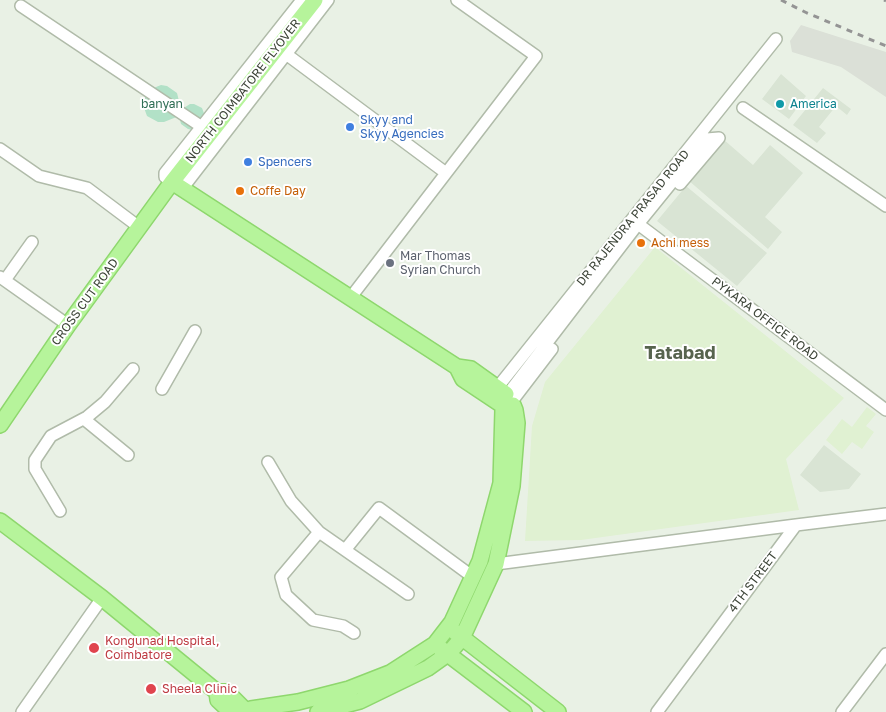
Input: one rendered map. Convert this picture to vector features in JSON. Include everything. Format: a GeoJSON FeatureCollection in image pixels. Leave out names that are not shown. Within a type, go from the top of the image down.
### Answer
{"type":"FeatureCollection","features":[{"type":"Feature","properties":{"kind":"main road","name":"NORTH COIMBATORE FLYOVER"},"geometry":{"type":"LineString","coordinates":[[177,186],[193,154],[315,0]]}},
{"type":"Feature","properties":{"kind":"main road"},"geometry":{"type":"LineString","coordinates":[[177,186],[457,367],[463,379],[504,399],[516,410],[517,424],[512,486],[496,564],[462,638],[449,653],[428,668],[360,706],[318,712]]}},
{"type":"Feature","properties":{"kind":"main road","name":"CROSS CUT ROAD"},"geometry":{"type":"LineString","coordinates":[[2,416],[139,227],[177,186]]}},
{"type":"Feature","properties":{"kind":"main road"},"geometry":{"type":"LineString","coordinates":[[0,521],[102,598],[217,692],[227,692],[243,711],[298,702],[349,689],[390,673],[435,644],[448,627],[480,561],[501,483],[504,399]]}},
{"type":"Feature","properties":{"kind":"main road"},"geometry":{"type":"LineString","coordinates":[[448,627],[558,712]]}},
{"type":"Feature","properties":{"kind":"main road"},"geometry":{"type":"LineString","coordinates":[[435,644],[524,712]]}},
{"type":"Feature","properties":{"kind":"street"},"geometry":{"type":"LineString","coordinates":[[302,0],[165,173],[165,177],[177,186],[328,0]]}},
{"type":"Feature","properties":{"kind":"street"},"geometry":{"type":"LineString","coordinates":[[351,297],[536,56],[457,0]]}},
{"type":"Feature","properties":{"kind":"street"},"geometry":{"type":"LineString","coordinates":[[21,6],[202,127]]}},
{"type":"Feature","properties":{"kind":"street","name":"DR RAJENDRA PRASAD ROAD"},"geometry":{"type":"LineString","coordinates":[[504,399],[776,39]]}},
{"type":"Feature","properties":{"kind":"street"},"geometry":{"type":"LineString","coordinates":[[286,54],[446,173]]}},
{"type":"Feature","properties":{"kind":"street"},"geometry":{"type":"LineString","coordinates":[[743,108],[886,206]]}},
{"type":"Feature","properties":{"kind":"street"},"geometry":{"type":"LineString","coordinates":[[504,399],[553,341],[707,139],[719,138],[641,226]]}},
{"type":"Feature","properties":{"kind":"street"},"geometry":{"type":"LineString","coordinates":[[0,149],[39,176],[87,188],[139,227]]}},
{"type":"Feature","properties":{"kind":"street","name":"PYKARA OFFICE ROAD"},"geometry":{"type":"LineString","coordinates":[[641,226],[886,410]]}},
{"type":"Feature","properties":{"kind":"street"},"geometry":{"type":"LineString","coordinates":[[32,242],[2,278],[68,325]]}},
{"type":"Feature","properties":{"kind":"street"},"geometry":{"type":"LineString","coordinates":[[162,389],[195,331]]}},
{"type":"Feature","properties":{"kind":"street"},"geometry":{"type":"LineString","coordinates":[[60,511],[35,469],[35,460],[51,436],[84,419],[105,402],[132,369]]}},
{"type":"Feature","properties":{"kind":"street"},"geometry":{"type":"LineString","coordinates":[[84,419],[128,455]]}},
{"type":"Feature","properties":{"kind":"street"},"geometry":{"type":"LineString","coordinates":[[268,462],[291,501],[319,532],[408,594]]}},
{"type":"Feature","properties":{"kind":"street"},"geometry":{"type":"LineString","coordinates":[[346,550],[379,508],[472,577]]}},
{"type":"Feature","properties":{"kind":"street"},"geometry":{"type":"LineString","coordinates":[[496,564],[886,514]]}},
{"type":"Feature","properties":{"kind":"street","name":"4TH STREET"},"geometry":{"type":"LineString","coordinates":[[657,712],[796,525]]}},
{"type":"Feature","properties":{"kind":"street"},"geometry":{"type":"LineString","coordinates":[[319,532],[282,577],[286,595],[313,620],[343,626],[354,633]]}},
{"type":"Feature","properties":{"kind":"street"},"geometry":{"type":"LineString","coordinates":[[22,712],[102,598]]}},
{"type":"Feature","properties":{"kind":"street"},"geometry":{"type":"LineString","coordinates":[[842,712],[886,654]]}},
{"type":"Feature","properties":{"kind":"shaded area"},"geometry":{"type":"Polygon","coordinates":[[[801,25],[886,52],[886,97],[841,67],[792,52],[790,41],[801,25]]]}},
{"type":"Feature","properties":{"kind":"shaded area"},"geometry":{"type":"Polygon","coordinates":[[[781,74],[806,96],[789,119],[762,99],[781,74]]]}},
{"type":"Feature","properties":{"kind":"shaded area"},"geometry":{"type":"Polygon","coordinates":[[[823,88],[851,109],[847,115],[836,106],[819,127],[826,133],[817,143],[793,125],[823,88]]]}},
{"type":"Feature","properties":{"kind":"shaded area"},"geometry":{"type":"Polygon","coordinates":[[[723,139],[753,165],[770,145],[803,173],[765,217],[782,232],[768,249],[688,180],[723,139]]]}},
{"type":"Feature","properties":{"kind":"shaded area"},"geometry":{"type":"Polygon","coordinates":[[[686,186],[767,253],[737,286],[657,221],[686,186]]]}},
{"type":"Feature","properties":{"kind":"shaded area"},"geometry":{"type":"Polygon","coordinates":[[[655,247],[844,398],[786,459],[799,510],[581,540],[525,541],[532,426],[545,382],[655,247]]]}},
{"type":"Feature","properties":{"kind":"shaded area"},"geometry":{"type":"Polygon","coordinates":[[[867,407],[876,414],[866,426],[874,432],[862,449],[852,442],[842,454],[826,440],[842,419],[852,427],[867,407]]]}},
{"type":"Feature","properties":{"kind":"shaded area"},"geometry":{"type":"Polygon","coordinates":[[[824,445],[861,474],[849,489],[820,492],[800,475],[824,445]]]}},
{"type":"Feature","properties":{"kind":"green space","name":"banyan"},"geometry":{"type":"Polygon","coordinates":[[[161,85],[167,86],[177,93],[180,105],[179,111],[190,104],[202,108],[205,116],[192,130],[181,124],[179,116],[164,122],[158,122],[147,116],[143,105],[146,93],[161,85]]]}},
{"type":"Feature","properties":{"kind":"railway"},"geometry":{"type":"LineString","coordinates":[[781,0],[886,46]]}},
{"type":"Feature","properties":{"kind":"place","name":"America"},"geometry":{"type":"Point","coordinates":[780,104]}},
{"type":"Feature","properties":{"kind":"place","name":"Skyy and Skyy Agencies"},"geometry":{"type":"Point","coordinates":[350,127]}},
{"type":"Feature","properties":{"kind":"place","name":"Spencers"},"geometry":{"type":"Point","coordinates":[248,162]}},
{"type":"Feature","properties":{"kind":"place","name":"Coffe Day"},"geometry":{"type":"Point","coordinates":[240,191]}},
{"type":"Feature","properties":{"kind":"place","name":"Achi mess"},"geometry":{"type":"Point","coordinates":[641,243]}},
{"type":"Feature","properties":{"kind":"place","name":"Mar Thomas Syrian Church"},"geometry":{"type":"Point","coordinates":[390,263]}},
{"type":"Feature","properties":{"kind":"place","name":"Kongunad Hospital, Coimbatore"},"geometry":{"type":"Point","coordinates":[94,648]}},
{"type":"Feature","properties":{"kind":"place","name":"Sheela Clinic"},"geometry":{"type":"Point","coordinates":[151,689]}},
{"type":"Feature","properties":{"kind":"district","name":"Tatabad"},"geometry":{"type":"Point","coordinates":[680,353]}}]}
